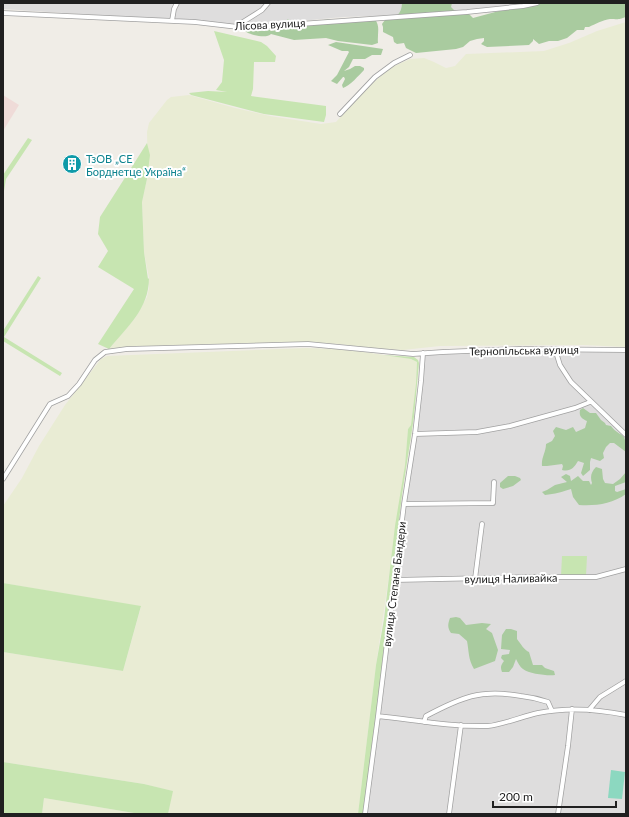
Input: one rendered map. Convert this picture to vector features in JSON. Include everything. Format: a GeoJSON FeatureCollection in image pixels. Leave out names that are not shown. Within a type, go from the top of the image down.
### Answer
{"type":"FeatureCollection","features":[{"type":"Feature","properties":{"kind":"street"},"geometry":{"type":"LineString","coordinates":[[172,21],[174,9],[177,3]]}},
{"type":"Feature","properties":{"kind":"street"},"geometry":{"type":"LineString","coordinates":[[234,27],[262,10],[268,3]]}},
{"type":"Feature","properties":{"kind":"street","name":"Лісова вулиця"},"geometry":{"type":"LineString","coordinates":[[3,13],[172,21],[234,27],[258,27],[337,20],[379,19],[523,6],[537,3]]}},
{"type":"Feature","properties":{"kind":"street"},"geometry":{"type":"LineString","coordinates":[[340,114],[375,77],[394,63],[410,55]]}},
{"type":"Feature","properties":{"kind":"street","name":"Тернопільська вулиця"},"geometry":{"type":"LineString","coordinates":[[3,480],[50,404],[68,396],[79,384],[95,360],[105,352],[127,349],[308,344],[413,354],[485,350],[626,350]]}},
{"type":"Feature","properties":{"kind":"street"},"geometry":{"type":"LineString","coordinates":[[555,350],[560,365],[567,378],[590,402],[626,435]]}},
{"type":"Feature","properties":{"kind":"street","name":"вулиця Степана Бандери"},"geometry":{"type":"LineString","coordinates":[[365,814],[404,504],[415,434],[423,354]]}},
{"type":"Feature","properties":{"kind":"street"},"geometry":{"type":"LineString","coordinates":[[415,434],[477,432],[510,426],[575,408],[590,402]]}},
{"type":"Feature","properties":{"kind":"street"},"geometry":{"type":"LineString","coordinates":[[404,504],[493,503],[494,482]]}},
{"type":"Feature","properties":{"kind":"street"},"geometry":{"type":"LineString","coordinates":[[475,579],[482,524]]}},
{"type":"Feature","properties":{"kind":"street","name":"вулиця Наливайка"},"geometry":{"type":"LineString","coordinates":[[395,580],[596,577],[626,569]]}},
{"type":"Feature","properties":{"kind":"street"},"geometry":{"type":"LineString","coordinates":[[589,710],[600,697],[626,680]]}},
{"type":"Feature","properties":{"kind":"street"},"geometry":{"type":"LineString","coordinates":[[424,722],[426,716],[442,707],[471,696],[488,693],[512,694],[543,700],[548,702],[552,711]]}},
{"type":"Feature","properties":{"kind":"street"},"geometry":{"type":"LineString","coordinates":[[378,716],[424,722],[490,726],[552,711],[572,709],[612,712],[626,715]]}},
{"type":"Feature","properties":{"kind":"street"},"geometry":{"type":"LineString","coordinates":[[558,814],[572,709]]}},
{"type":"Feature","properties":{"kind":"street"},"geometry":{"type":"LineString","coordinates":[[449,814],[461,725]]}},
{"type":"Feature","properties":{"kind":"shaded area"},"geometry":{"type":"Polygon","coordinates":[[[3,3],[541,3],[507,12],[342,17],[281,23],[231,24],[3,9],[3,3]]]}},
{"type":"Feature","properties":{"kind":"shaded area"},"geometry":{"type":"Polygon","coordinates":[[[3,95],[19,105],[3,131],[3,95]]]}},
{"type":"Feature","properties":{"kind":"shaded area"},"geometry":{"type":"Polygon","coordinates":[[[516,351],[626,352],[626,814],[366,814],[380,717],[425,355],[516,351]]]}},
{"type":"Feature","properties":{"kind":"green space"},"geometry":{"type":"Polygon","coordinates":[[[402,3],[452,3],[451,7],[454,10],[465,10],[473,18],[529,3],[626,3],[626,17],[599,22],[589,27],[585,27],[584,30],[577,30],[567,38],[558,41],[549,41],[539,44],[533,39],[529,45],[487,47],[481,44],[484,41],[484,38],[470,41],[463,47],[456,49],[416,53],[406,48],[404,43],[397,44],[394,42],[393,37],[383,32],[382,24],[385,20],[392,18],[399,13],[402,3]]]}},
{"type":"Feature","properties":{"kind":"green space"},"geometry":{"type":"Polygon","coordinates":[[[374,18],[378,27],[378,43],[372,45],[326,38],[294,40],[271,34],[266,36],[258,36],[244,30],[277,30],[288,19],[295,26],[304,22],[333,19],[345,21],[374,18]]]}},
{"type":"Feature","properties":{"kind":"green space"},"geometry":{"type":"Polygon","coordinates":[[[626,22],[626,347],[583,345],[440,346],[403,350],[368,348],[340,344],[289,342],[152,346],[109,349],[136,317],[147,297],[149,278],[144,252],[142,201],[148,176],[147,132],[149,123],[171,97],[189,95],[270,116],[321,124],[336,122],[364,91],[383,74],[392,67],[410,59],[424,58],[446,68],[455,66],[466,54],[544,51],[626,22]]]}},
{"type":"Feature","properties":{"kind":"green space"},"geometry":{"type":"Polygon","coordinates":[[[214,31],[261,42],[276,56],[275,62],[254,62],[253,89],[251,96],[326,106],[324,122],[264,114],[191,95],[189,93],[208,91],[227,92],[216,90],[222,82],[224,60],[214,31]]]}},
{"type":"Feature","properties":{"kind":"green space"},"geometry":{"type":"Polygon","coordinates":[[[336,42],[383,49],[381,55],[372,55],[365,59],[353,59],[349,67],[344,71],[355,66],[360,66],[364,68],[364,70],[351,83],[343,88],[342,85],[345,79],[344,77],[337,84],[331,81],[337,75],[349,52],[342,51],[328,45],[336,42]]]}},
{"type":"Feature","properties":{"kind":"green space"},"geometry":{"type":"Polygon","coordinates":[[[28,138],[32,140],[6,179],[4,191],[3,175],[28,138]]]}},
{"type":"Feature","properties":{"kind":"green space"},"geometry":{"type":"Polygon","coordinates":[[[147,143],[150,155],[142,202],[144,252],[148,279],[149,278],[148,289],[136,317],[109,349],[98,344],[134,289],[98,267],[108,251],[98,234],[100,217],[147,143]]]}},
{"type":"Feature","properties":{"kind":"green space"},"geometry":{"type":"Polygon","coordinates":[[[38,276],[41,278],[4,337],[62,373],[60,376],[3,341],[3,331],[38,276]]]}},
{"type":"Feature","properties":{"kind":"green space"},"geometry":{"type":"Polygon","coordinates":[[[306,348],[339,349],[364,352],[411,359],[417,362],[411,425],[408,429],[405,465],[376,665],[358,814],[168,814],[172,791],[144,784],[3,762],[3,652],[123,671],[141,607],[3,583],[3,506],[22,478],[39,446],[65,405],[101,359],[107,356],[306,348]]]}},
{"type":"Feature","properties":{"kind":"green space"},"geometry":{"type":"Polygon","coordinates":[[[383,355],[414,357],[419,363],[414,417],[402,495],[373,743],[363,814],[358,814],[376,665],[384,619],[395,526],[405,465],[408,429],[411,425],[416,383],[417,362],[411,359],[383,355]]]}},
{"type":"Feature","properties":{"kind":"green space"},"geometry":{"type":"Polygon","coordinates":[[[583,408],[590,413],[596,413],[606,425],[611,426],[624,437],[626,452],[614,443],[610,443],[603,453],[604,458],[600,461],[591,458],[590,470],[583,476],[581,473],[584,463],[578,461],[570,470],[562,470],[562,464],[542,466],[546,444],[552,441],[555,436],[553,431],[556,427],[566,430],[573,427],[576,432],[585,428],[587,421],[580,415],[580,410],[583,408]]]}},
{"type":"Feature","properties":{"kind":"green space"},"geometry":{"type":"Polygon","coordinates":[[[596,467],[602,469],[605,483],[613,484],[626,472],[626,482],[615,486],[615,491],[617,492],[626,489],[626,494],[615,500],[598,505],[579,505],[573,497],[571,489],[545,495],[542,492],[555,485],[567,482],[561,477],[566,474],[570,476],[571,481],[578,476],[583,481],[589,481],[591,485],[591,475],[596,467]]]}},
{"type":"Feature","properties":{"kind":"green space"},"geometry":{"type":"Polygon","coordinates":[[[508,476],[515,476],[521,480],[513,486],[503,489],[500,487],[500,483],[508,476]]]}},
{"type":"Feature","properties":{"kind":"green space"},"geometry":{"type":"Polygon","coordinates":[[[562,556],[587,556],[586,576],[561,576],[562,556]]]}},
{"type":"Feature","properties":{"kind":"green space"},"geometry":{"type":"Polygon","coordinates":[[[3,583],[141,606],[123,671],[3,652],[3,583]]]}},
{"type":"Feature","properties":{"kind":"green space"},"geometry":{"type":"Polygon","coordinates":[[[450,618],[460,618],[466,625],[482,623],[491,624],[486,629],[492,633],[498,650],[495,661],[474,669],[470,658],[467,641],[459,634],[451,633],[448,627],[450,618]]]}},
{"type":"Feature","properties":{"kind":"green space"},"geometry":{"type":"Polygon","coordinates":[[[506,629],[517,631],[517,639],[524,649],[529,652],[533,665],[542,665],[545,668],[554,671],[555,675],[526,671],[521,667],[516,659],[509,672],[502,672],[501,666],[504,661],[501,658],[502,655],[509,654],[510,650],[501,649],[502,635],[506,629]]]}},
{"type":"Feature","properties":{"kind":"green space"},"geometry":{"type":"Polygon","coordinates":[[[3,762],[144,784],[173,791],[168,814],[140,814],[44,798],[42,814],[3,814],[3,762]]]}},
{"type":"Feature","properties":{"kind":"green space"},"geometry":{"type":"Polygon","coordinates":[[[611,770],[625,772],[622,799],[608,798],[611,770]]]}},
{"type":"Feature","properties":{"kind":"green space"},"geometry":{"type":"Polygon","coordinates":[[[44,798],[140,814],[42,814],[44,798]]]}},
{"type":"Feature","properties":{"kind":"place","name":"ТзОВ „СЕ Борднетце Україна“"},"geometry":{"type":"Point","coordinates":[72,164]}}]}
